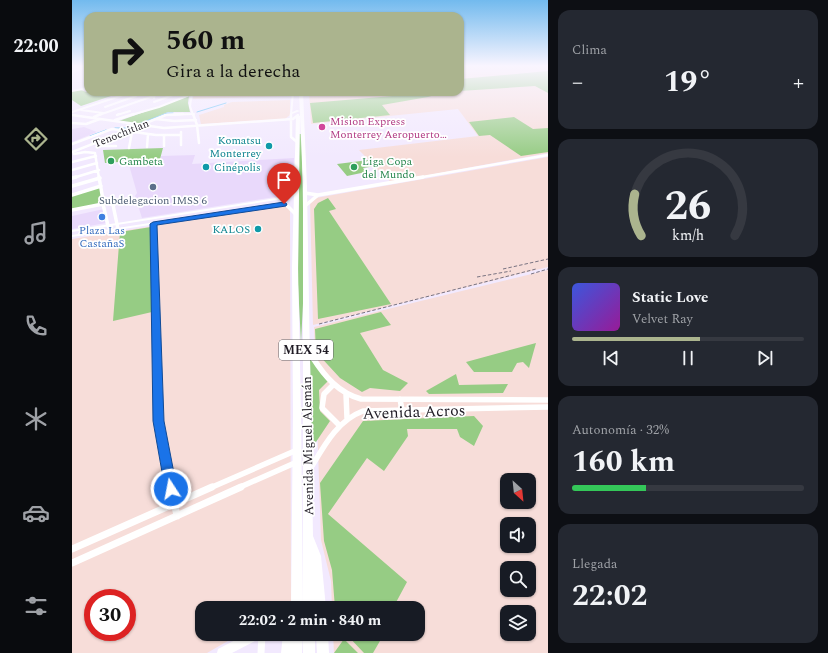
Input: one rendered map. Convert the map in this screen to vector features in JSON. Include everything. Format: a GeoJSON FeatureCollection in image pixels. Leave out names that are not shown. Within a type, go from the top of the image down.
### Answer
{"type":"FeatureCollection","features":[{"type":"Feature","properties":{"kind":"highway","name":"Avenida Miguel Alemán"},"geometry":{"type":"LineString","coordinates":[[296,601],[297,450],[295,268],[297,142],[293,122],[298,113],[298,96]]}},
{"type":"Feature","properties":{"kind":"highway","name":"Avenida Miguel Alemán"},"geometry":{"type":"LineString","coordinates":[[301,96],[305,206],[309,601]]}},
{"type":"Feature","properties":{"kind":"highway"},"geometry":{"type":"LineString","coordinates":[[292,113],[298,113]]}},
{"type":"Feature","properties":{"kind":"highway"},"geometry":{"type":"LineString","coordinates":[[309,538],[316,556],[319,601]]}},
{"type":"Feature","properties":{"kind":"highway"},"geometry":{"type":"LineString","coordinates":[[287,653],[288,641]]}},
{"type":"Feature","properties":{"kind":"highway"},"geometry":{"type":"LineString","coordinates":[[296,641],[296,653]]}},
{"type":"Feature","properties":{"kind":"highway"},"geometry":{"type":"LineString","coordinates":[[309,641],[309,653]]}},
{"type":"Feature","properties":{"kind":"highway"},"geometry":{"type":"LineString","coordinates":[[322,641],[322,653]]}},
{"type":"Feature","properties":{"kind":"main road"},"geometry":{"type":"LineString","coordinates":[[72,236],[88,234],[145,220],[290,197],[296,192]]}},
{"type":"Feature","properties":{"kind":"main road"},"geometry":{"type":"LineString","coordinates":[[177,220],[262,202]]}},
{"type":"Feature","properties":{"kind":"main road"},"geometry":{"type":"LineString","coordinates":[[72,231],[108,226],[117,227],[153,224],[281,204],[287,206],[296,214]]}},
{"type":"Feature","properties":{"kind":"main road"},"geometry":{"type":"LineString","coordinates":[[222,653],[244,641]]}},
{"type":"Feature","properties":{"kind":"street"},"geometry":{"type":"LineString","coordinates":[[72,112],[77,109],[118,96]]}},
{"type":"Feature","properties":{"kind":"street"},"geometry":{"type":"LineString","coordinates":[[105,107],[135,96]]}},
{"type":"Feature","properties":{"kind":"street"},"geometry":{"type":"LineString","coordinates":[[92,118],[153,96]]}},
{"type":"Feature","properties":{"kind":"street"},"geometry":{"type":"LineString","coordinates":[[154,96],[154,108]]}},
{"type":"Feature","properties":{"kind":"street"},"geometry":{"type":"LineString","coordinates":[[154,102],[168,96]]}},
{"type":"Feature","properties":{"kind":"street"},"geometry":{"type":"LineString","coordinates":[[114,121],[183,96]]}},
{"type":"Feature","properties":{"kind":"street"},"geometry":{"type":"LineString","coordinates":[[191,96],[190,102],[196,120],[199,143]]}},
{"type":"Feature","properties":{"kind":"street"},"geometry":{"type":"LineString","coordinates":[[293,96],[293,122]]}},
{"type":"Feature","properties":{"kind":"street"},"geometry":{"type":"LineString","coordinates":[[139,101],[140,112]]}},
{"type":"Feature","properties":{"kind":"street"},"geometry":{"type":"LineString","coordinates":[[92,105],[117,109]]}},
{"type":"Feature","properties":{"kind":"street"},"geometry":{"type":"LineString","coordinates":[[72,107],[105,113]]}},
{"type":"Feature","properties":{"kind":"street"},"geometry":{"type":"LineString","coordinates":[[122,118],[116,116],[130,111]]}},
{"type":"Feature","properties":{"kind":"street","name":"Tenochitlan"},"geometry":{"type":"LineString","coordinates":[[72,154],[139,125],[169,114],[193,113]]}},
{"type":"Feature","properties":{"kind":"street"},"geometry":{"type":"LineString","coordinates":[[293,122],[298,113]]}},
{"type":"Feature","properties":{"kind":"street"},"geometry":{"type":"LineString","coordinates":[[72,115],[164,128],[293,122]]}},
{"type":"Feature","properties":{"kind":"street"},"geometry":{"type":"LineString","coordinates":[[72,123],[90,123],[100,119]]}},
{"type":"Feature","properties":{"kind":"street"},"geometry":{"type":"LineString","coordinates":[[155,119],[169,121],[196,120]]}},
{"type":"Feature","properties":{"kind":"street"},"geometry":{"type":"LineString","coordinates":[[72,126],[77,123]]}},
{"type":"Feature","properties":{"kind":"street"},"geometry":{"type":"LineString","coordinates":[[181,127],[181,144]]}},
{"type":"Feature","properties":{"kind":"street"},"geometry":{"type":"LineString","coordinates":[[72,144],[109,130],[164,136],[181,134]]}},
{"type":"Feature","properties":{"kind":"street"},"geometry":{"type":"LineString","coordinates":[[129,148],[132,132]]}},
{"type":"Feature","properties":{"kind":"street"},"geometry":{"type":"LineString","coordinates":[[147,147],[148,134]]}},
{"type":"Feature","properties":{"kind":"street"},"geometry":{"type":"LineString","coordinates":[[101,146],[114,146],[114,136]]}},
{"type":"Feature","properties":{"kind":"street"},"geometry":{"type":"LineString","coordinates":[[164,136],[164,146]]}},
{"type":"Feature","properties":{"kind":"street"},"geometry":{"type":"LineString","coordinates":[[72,154],[85,152],[95,154]]}},
{"type":"Feature","properties":{"kind":"street"},"geometry":{"type":"LineString","coordinates":[[72,162],[95,154]]}},
{"type":"Feature","properties":{"kind":"street"},"geometry":{"type":"LineString","coordinates":[[95,154],[100,178],[102,202],[104,205],[108,226]]}},
{"type":"Feature","properties":{"kind":"street"},"geometry":{"type":"LineString","coordinates":[[304,192],[318,195],[548,155]]}},
{"type":"Feature","properties":{"kind":"street"},"geometry":{"type":"LineString","coordinates":[[72,170],[97,163]]}},
{"type":"Feature","properties":{"kind":"street"},"geometry":{"type":"LineString","coordinates":[[72,178],[98,170]]}},
{"type":"Feature","properties":{"kind":"street"},"geometry":{"type":"LineString","coordinates":[[72,186],[100,178]]}},
{"type":"Feature","properties":{"kind":"street"},"geometry":{"type":"LineString","coordinates":[[72,195],[101,186]]}},
{"type":"Feature","properties":{"kind":"street"},"geometry":{"type":"LineString","coordinates":[[305,206],[318,195]]}},
{"type":"Feature","properties":{"kind":"street"},"geometry":{"type":"LineString","coordinates":[[72,210],[102,202],[112,205],[117,227]]}},
{"type":"Feature","properties":{"kind":"street"},"geometry":{"type":"LineString","coordinates":[[153,224],[158,421],[177,516]]}},
{"type":"Feature","properties":{"kind":"street","name":"Avenida Acros"},"geometry":{"type":"LineString","coordinates":[[306,346],[311,356],[334,384],[352,397],[361,399],[548,400]]}},
{"type":"Feature","properties":{"kind":"street"},"geometry":{"type":"LineString","coordinates":[[334,384],[324,394],[322,408],[340,426]]}},
{"type":"Feature","properties":{"kind":"street"},"geometry":{"type":"LineString","coordinates":[[346,394],[347,418]]}},
{"type":"Feature","properties":{"kind":"street"},"geometry":{"type":"LineString","coordinates":[[400,399],[402,410]]}},
{"type":"Feature","properties":{"kind":"street"},"geometry":{"type":"LineString","coordinates":[[428,399],[429,410]]}},
{"type":"Feature","properties":{"kind":"street","name":"Avenida Acros"},"geometry":{"type":"LineString","coordinates":[[308,471],[340,426],[347,418],[355,413],[363,411],[548,407]]}},
{"type":"Feature","properties":{"kind":"street"},"geometry":{"type":"LineString","coordinates":[[72,549],[297,450]]}},
{"type":"Feature","properties":{"kind":"street"},"geometry":{"type":"LineString","coordinates":[[72,563],[297,462]]}},
{"type":"Feature","properties":{"kind":"street"},"geometry":{"type":"LineString","coordinates":[[261,653],[262,641]]}},
{"type":"Feature","properties":{"kind":"shaded area"},"geometry":{"type":"Polygon","coordinates":[[[193,96],[276,96],[193,99],[193,96]]]}},
{"type":"Feature","properties":{"kind":"shaded area"},"geometry":{"type":"Polygon","coordinates":[[[309,96],[548,96],[548,153],[391,182],[359,150],[478,136],[458,109],[311,124],[309,96]]]}},
{"type":"Feature","properties":{"kind":"shaded area"},"geometry":{"type":"Polygon","coordinates":[[[290,100],[290,115],[285,119],[201,124],[199,115],[224,107],[224,105],[232,102],[290,100]]]}},
{"type":"Feature","properties":{"kind":"shaded area"},"geometry":{"type":"Polygon","coordinates":[[[84,127],[97,132],[72,142],[72,129],[84,127]]]}},
{"type":"Feature","properties":{"kind":"shaded area"},"geometry":{"type":"Polygon","coordinates":[[[195,155],[192,164],[294,158],[292,193],[288,195],[142,218],[135,196],[137,193],[129,165],[136,161],[160,160],[161,156],[195,155]]]}},
{"type":"Feature","properties":{"kind":"shaded area"},"geometry":{"type":"Polygon","coordinates":[[[548,157],[548,267],[313,325],[310,199],[548,157]]]}},
{"type":"Feature","properties":{"kind":"shaded area"},"geometry":{"type":"Polygon","coordinates":[[[277,206],[286,207],[290,210],[291,601],[195,601],[195,641],[228,641],[207,653],[72,653],[72,239],[277,206]]]}},
{"type":"Feature","properties":{"kind":"shaded area","name":"Plaza Las CastañaS"},"geometry":{"type":"Polygon","coordinates":[[[104,209],[106,223],[72,229],[72,216],[104,209]]]}},
{"type":"Feature","properties":{"kind":"shaded area"},"geometry":{"type":"Polygon","coordinates":[[[548,270],[548,653],[334,653],[333,641],[425,641],[425,601],[332,601],[331,581],[321,540],[314,327],[548,270]]]}},
{"type":"Feature","properties":{"kind":"green space"},"geometry":{"type":"Polygon","coordinates":[[[72,96],[110,96],[81,106],[72,100],[72,96]]]}},
{"type":"Feature","properties":{"kind":"green space"},"geometry":{"type":"Polygon","coordinates":[[[189,96],[188,103],[190,112],[168,112],[140,124],[119,121],[189,96]]]}},
{"type":"Feature","properties":{"kind":"green space"},"geometry":{"type":"Polygon","coordinates":[[[387,96],[430,96],[382,105],[390,115],[313,123],[310,103],[387,96]]]}},
{"type":"Feature","properties":{"kind":"green space"},"geometry":{"type":"Polygon","coordinates":[[[514,117],[533,129],[548,128],[548,152],[521,156],[490,135],[479,136],[469,122],[514,117]]]}},
{"type":"Feature","properties":{"kind":"green space"},"geometry":{"type":"Polygon","coordinates":[[[299,134],[302,134],[304,284],[301,343],[298,284],[299,134]]]}},
{"type":"Feature","properties":{"kind":"green space"},"geometry":{"type":"Polygon","coordinates":[[[163,148],[160,159],[105,163],[103,150],[163,148]]]}},
{"type":"Feature","properties":{"kind":"green space","name":"Liga Copa del Mundo"},"geometry":{"type":"Polygon","coordinates":[[[369,160],[376,166],[363,168],[366,172],[347,176],[337,164],[369,160]]]}},
{"type":"Feature","properties":{"kind":"green space"},"geometry":{"type":"Polygon","coordinates":[[[100,187],[102,203],[72,209],[72,196],[100,187]]]}},
{"type":"Feature","properties":{"kind":"green space"},"geometry":{"type":"Polygon","coordinates":[[[328,198],[336,209],[329,211],[391,304],[318,319],[314,209],[318,203],[328,198]]]}},
{"type":"Feature","properties":{"kind":"green space"},"geometry":{"type":"Polygon","coordinates":[[[151,227],[152,312],[113,321],[120,232],[151,227]]]}},
{"type":"Feature","properties":{"kind":"green space"},"geometry":{"type":"Polygon","coordinates":[[[381,312],[391,325],[360,333],[383,370],[408,383],[400,391],[370,388],[362,392],[340,378],[316,352],[315,329],[381,312]]]}},
{"type":"Feature","properties":{"kind":"green space"},"geometry":{"type":"Polygon","coordinates":[[[536,343],[529,368],[523,362],[517,363],[512,372],[474,372],[466,362],[536,343]]]}},
{"type":"Feature","properties":{"kind":"green space"},"geometry":{"type":"Polygon","coordinates":[[[310,358],[328,381],[319,390],[320,411],[330,421],[312,448],[310,358]]]}},
{"type":"Feature","properties":{"kind":"green space"},"geometry":{"type":"Polygon","coordinates":[[[456,374],[459,385],[508,384],[503,393],[429,394],[426,391],[456,374]]]}},
{"type":"Feature","properties":{"kind":"green space"},"geometry":{"type":"Polygon","coordinates":[[[474,416],[483,426],[474,446],[460,437],[457,429],[407,429],[408,436],[384,471],[367,458],[328,514],[407,582],[397,601],[334,601],[332,570],[324,541],[320,483],[363,421],[474,416]]]}},
{"type":"Feature","properties":{"kind":"green space"},"geometry":{"type":"Polygon","coordinates":[[[343,641],[346,641],[358,653],[334,653],[343,641]]]}},
{"type":"Feature","properties":{"kind":"green space"},"geometry":{"type":"Polygon","coordinates":[[[353,641],[380,641],[373,653],[364,653],[353,641]]]}},
{"type":"Feature","properties":{"kind":"waterway"},"geometry":{"type":"LineString","coordinates":[[197,112],[226,103]]}},
{"type":"Feature","properties":{"kind":"waterway"},"geometry":{"type":"LineString","coordinates":[[141,123],[167,113],[173,113]]}},
{"type":"Feature","properties":{"kind":"waterway"},"geometry":{"type":"LineString","coordinates":[[115,128],[127,128],[134,126]]}},
{"type":"Feature","properties":{"kind":"waterway"},"geometry":{"type":"LineString","coordinates":[[90,136],[106,130]]}},
{"type":"Feature","properties":{"kind":"railway"},"geometry":{"type":"LineString","coordinates":[[503,269],[548,259]]}},
{"type":"Feature","properties":{"kind":"railway"},"geometry":{"type":"LineString","coordinates":[[319,324],[536,269]]}},
{"type":"Feature","properties":{"kind":"railway"},"geometry":{"type":"LineString","coordinates":[[531,274],[548,269]]}},
{"type":"Feature","properties":{"kind":"railway"},"geometry":{"type":"LineString","coordinates":[[477,277],[511,271]]}},
{"type":"Feature","properties":{"kind":"place","name":"Mision Express Monterrey Aeropuerto…"},"geometry":{"type":"Point","coordinates":[322,127]}},
{"type":"Feature","properties":{"kind":"place","name":"Komatsu Monterrey"},"geometry":{"type":"Point","coordinates":[269,146]}},
{"type":"Feature","properties":{"kind":"place","name":"Gambeta"},"geometry":{"type":"Point","coordinates":[111,161]}},
{"type":"Feature","properties":{"kind":"place","name":"Cinépolis"},"geometry":{"type":"Point","coordinates":[206,167]}},
{"type":"Feature","properties":{"kind":"place","name":"Liga Copa del Mundo"},"geometry":{"type":"Point","coordinates":[354,167]}},
{"type":"Feature","properties":{"kind":"place","name":"Subdelegacion IMSS 6"},"geometry":{"type":"Point","coordinates":[153,187]}},
{"type":"Feature","properties":{"kind":"place","name":"Plaza Las CastañaS"},"geometry":{"type":"Point","coordinates":[102,217]}},
{"type":"Feature","properties":{"kind":"place","name":"KALOS"},"geometry":{"type":"Point","coordinates":[258,229]}},
{"type":"Feature","properties":{"kind":"route"},"geometry":{"type":"LineString","coordinates":[[171,489],[158,421],[153,224],[284,204]]}}]}
